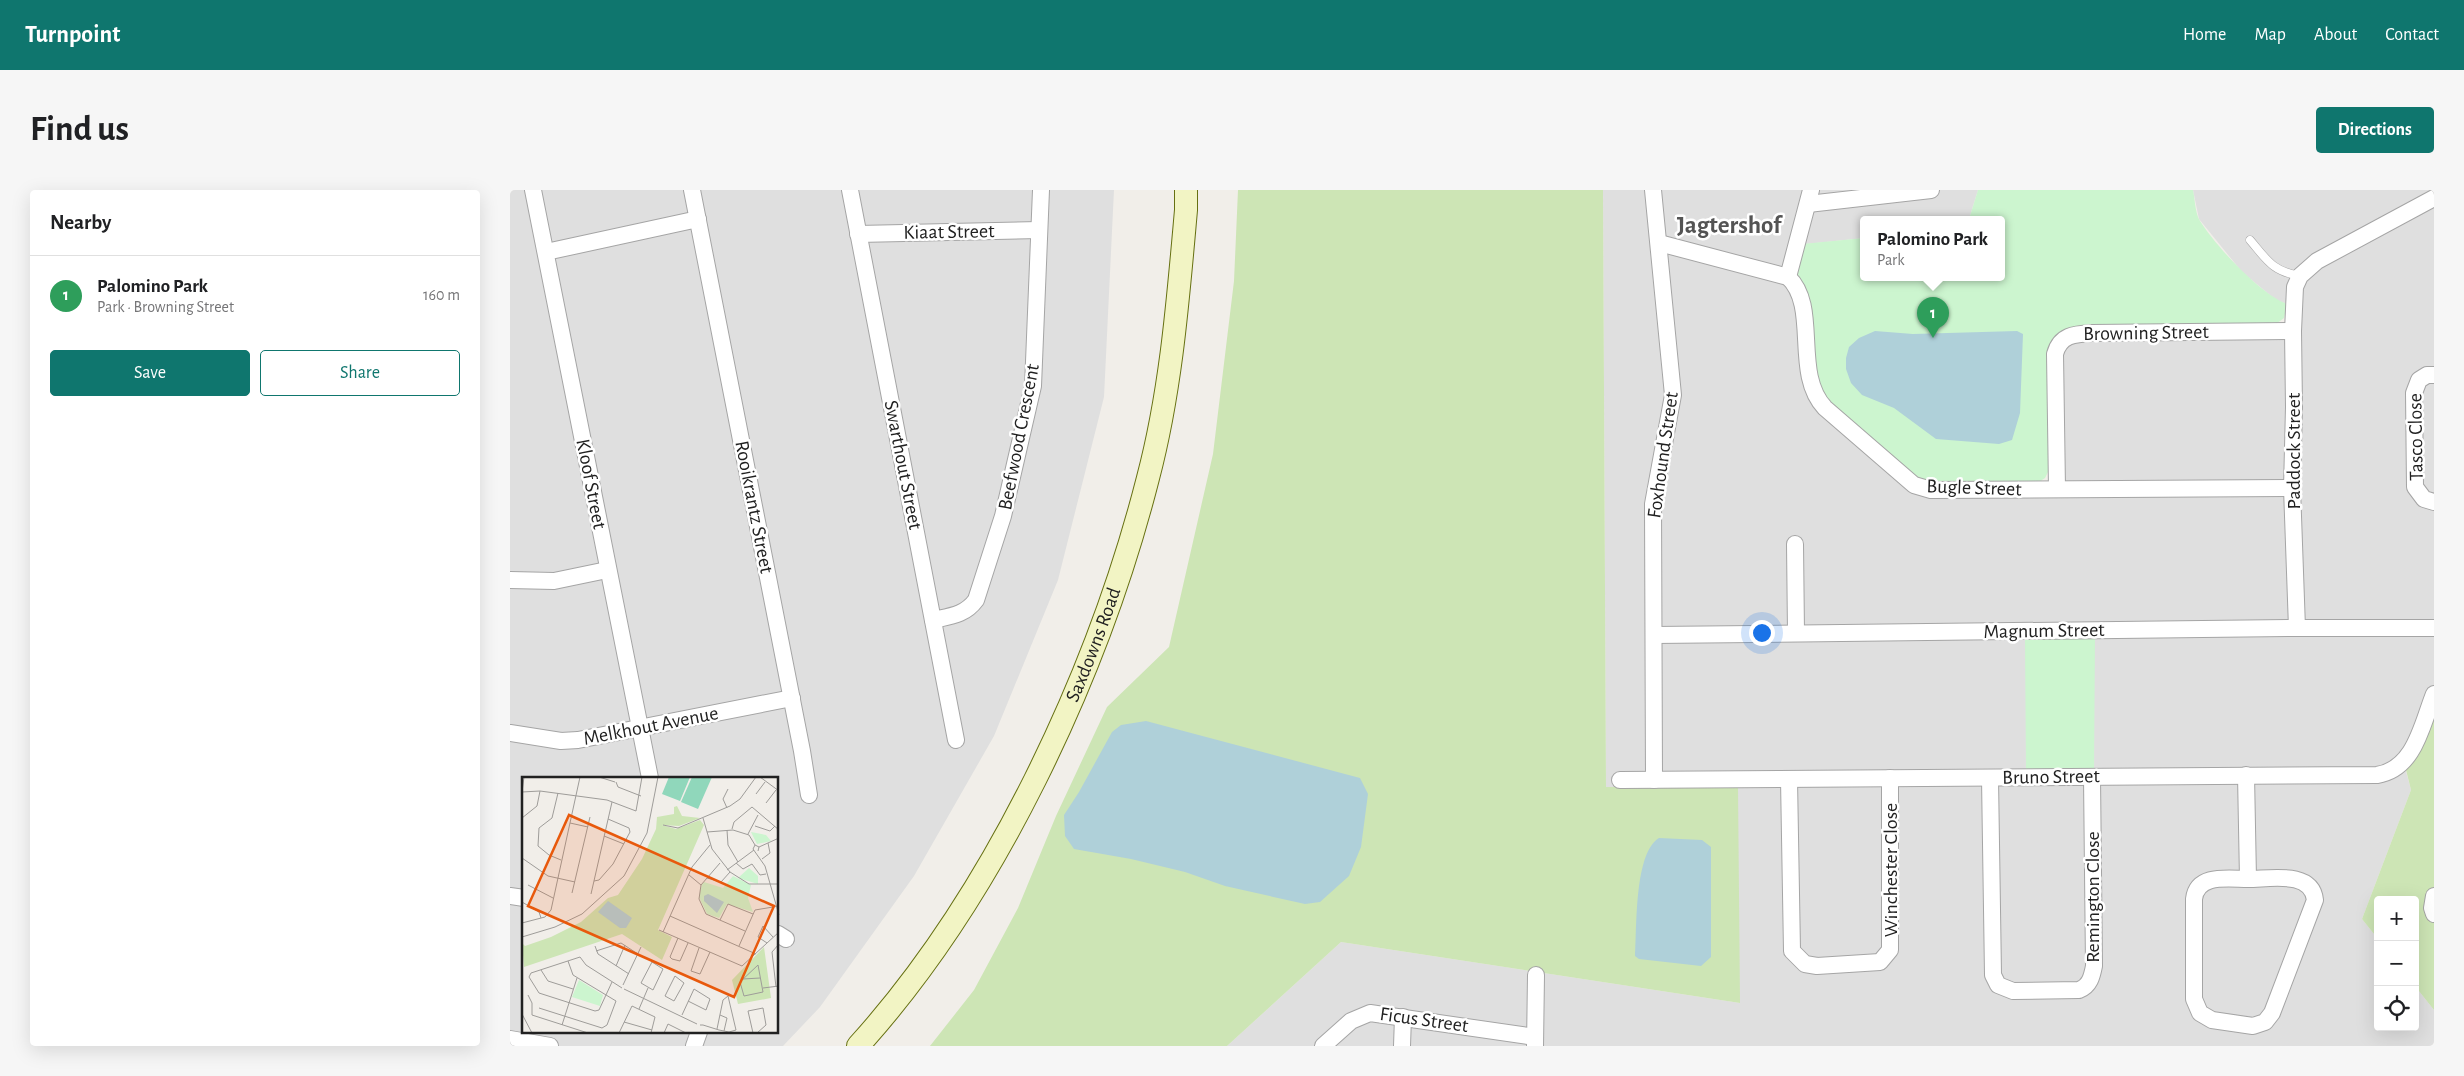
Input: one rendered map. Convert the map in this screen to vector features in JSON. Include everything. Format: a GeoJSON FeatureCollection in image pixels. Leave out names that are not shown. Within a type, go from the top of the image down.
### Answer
{"type":"FeatureCollection","features":[{"type":"Feature","properties":{"kind":"street","name":"Kloof Street"},"geometry":{"type":"LineString","coordinates":[[533,190],[607,570],[650,777]]}},
{"type":"Feature","properties":{"kind":"street","name":"Rooikrantz Street"},"geometry":{"type":"LineString","coordinates":[[692,190],[792,698],[809,794]]}},
{"type":"Feature","properties":{"kind":"street","name":"Swarthout Street"},"geometry":{"type":"LineString","coordinates":[[850,190],[956,740]]}},
{"type":"Feature","properties":{"kind":"street","name":"Beefwood Crescent"},"geometry":{"type":"LineString","coordinates":[[933,620],[959,615],[969,609],[976,600],[1003,516],[1033,386],[1042,190]]}},
{"type":"Feature","properties":{"kind":"street","name":"Saxdowns Road"},"geometry":{"type":"LineString","coordinates":[[858,1046],[883,1019],[954,923],[1004,840],[1060,727],[1112,599],[1149,478],[1174,342],[1186,210],[1186,190]]}},
{"type":"Feature","properties":{"kind":"street","name":"Foxhound Street"},"geometry":{"type":"LineString","coordinates":[[1653,190],[1673,394],[1653,504],[1654,780]]}},
{"type":"Feature","properties":{"kind":"street"},"geometry":{"type":"LineString","coordinates":[[1659,243],[1788,277],[1810,197],[1931,190]]}},
{"type":"Feature","properties":{"kind":"street"},"geometry":{"type":"LineString","coordinates":[[2300,276],[2317,261],[2434,196],[2430,190]]}},
{"type":"Feature","properties":{"kind":"street"},"geometry":{"type":"LineString","coordinates":[[546,252],[698,219]]}},
{"type":"Feature","properties":{"kind":"street","name":"Kiaat Street"},"geometry":{"type":"LineString","coordinates":[[858,234],[1039,230]]}},
{"type":"Feature","properties":{"kind":"street","name":"Paddock Street"},"geometry":{"type":"LineString","coordinates":[[2297,628],[2292,488],[2294,407],[2292,331],[2293,300],[2300,276]]}},
{"type":"Feature","properties":{"kind":"street","name":"Bugle Street"},"geometry":{"type":"LineString","coordinates":[[1788,277],[1800,295],[1810,381],[1815,395],[1825,408],[1914,485],[1931,490],[2292,488]]}},
{"type":"Feature","properties":{"kind":"street","name":"Browning Street"},"geometry":{"type":"LineString","coordinates":[[2058,490],[2055,354],[2065,338],[2076,334],[2092,333],[2292,331]]}},
{"type":"Feature","properties":{"kind":"street","name":"Tasco Close"},"geometry":{"type":"LineString","coordinates":[[2434,375],[2428,375],[2418,380],[2414,388],[2414,403],[2415,487],[2421,496],[2434,502]]}},
{"type":"Feature","properties":{"kind":"street"},"geometry":{"type":"LineString","coordinates":[[1795,544],[1796,633]]}},
{"type":"Feature","properties":{"kind":"street"},"geometry":{"type":"LineString","coordinates":[[510,580],[554,581],[607,570]]}},
{"type":"Feature","properties":{"kind":"street","name":"Magnum Street"},"geometry":{"type":"LineString","coordinates":[[1654,635],[2434,628]]}},
{"type":"Feature","properties":{"kind":"street","name":"Bruno Street"},"geometry":{"type":"LineString","coordinates":[[1620,780],[2377,775],[2390,772],[2409,756],[2434,694]]}},
{"type":"Feature","properties":{"kind":"street","name":"Melkhout Avenue"},"geometry":{"type":"LineString","coordinates":[[510,733],[561,741],[578,740],[792,698]]}},
{"type":"Feature","properties":{"kind":"street"},"geometry":{"type":"LineString","coordinates":[[2246,776],[2248,879]]}},
{"type":"Feature","properties":{"kind":"street","name":"Remington Close"},"geometry":{"type":"LineString","coordinates":[[1990,778],[1993,975],[1998,985],[2013,991],[2080,990],[2084,988],[2091,978],[2094,966],[2092,777]]}},
{"type":"Feature","properties":{"kind":"street","name":"Winchester Close"},"geometry":{"type":"LineString","coordinates":[[1789,779],[1792,950],[1805,964],[1817,966],[1880,962],[1890,950],[1890,778]]}},
{"type":"Feature","properties":{"kind":"street"},"geometry":{"type":"LineString","coordinates":[[2248,879],[2301,880],[2312,890],[2315,900],[2272,1013],[2265,1022],[2253,1026],[2206,1017],[2197,1009],[2194,999],[2194,899],[2196,890],[2209,880],[2248,879]]}},
{"type":"Feature","properties":{"kind":"street"},"geometry":{"type":"LineString","coordinates":[[2434,896],[2432,908],[2434,914]]}},
{"type":"Feature","properties":{"kind":"street"},"geometry":{"type":"LineString","coordinates":[[1535,1041],[1536,975]]}},
{"type":"Feature","properties":{"kind":"street","name":"Ficus Street"},"geometry":{"type":"LineString","coordinates":[[1323,1046],[1351,1021],[1370,1013],[1403,1017],[1535,1041]]}},
{"type":"Feature","properties":{"kind":"street"},"geometry":{"type":"LineString","coordinates":[[1402,1046],[1403,1017]]}},
{"type":"Feature","properties":{"kind":"street"},"geometry":{"type":"LineString","coordinates":[[694,1046],[698,1034]]}},
{"type":"Feature","properties":{"kind":"street"},"geometry":{"type":"LineString","coordinates":[[510,1040],[550,1046]]}},
{"type":"Feature","properties":{"kind":"lane"},"geometry":{"type":"LineString","coordinates":[[2250,240],[2273,267],[2282,273],[2300,276]]}},
{"type":"Feature","properties":{"kind":"shaded area"},"geometry":{"type":"Polygon","coordinates":[[[510,190],[1114,190],[1104,397],[1058,580],[994,736],[914,876],[820,1007],[783,1046],[510,1046],[510,190]]]}},
{"type":"Feature","properties":{"kind":"shaded area"},"geometry":{"type":"Polygon","coordinates":[[[1603,190],[1978,190],[1970,216],[1860,216],[1860,238],[1797,245],[1793,284],[1809,381],[2056,491],[2060,342],[2294,330],[2287,304],[2276,300],[2242,272],[2199,219],[2193,190],[2434,190],[2434,695],[2404,764],[2411,790],[2362,919],[2374,934],[2374,1031],[2419,1031],[2419,991],[2434,1010],[2434,1046],[1227,1046],[1341,942],[1740,1003],[1606,788],[1603,190]]]}},
{"type":"Feature","properties":{"kind":"green space"},"geometry":{"type":"Polygon","coordinates":[[[1238,190],[1603,190],[1606,787],[1738,787],[1740,1003],[1341,942],[1227,1046],[930,1046],[974,990],[1018,908],[1056,816],[1107,707],[1169,647],[1213,454],[1234,281],[1238,190]]]}},
{"type":"Feature","properties":{"kind":"green space"},"geometry":{"type":"Polygon","coordinates":[[[1978,190],[2193,190],[2197,214],[2207,231],[2227,255],[2252,280],[2276,299],[2287,304],[2284,318],[2276,324],[2063,331],[2050,468],[2045,478],[2039,482],[1936,484],[1917,479],[1819,391],[1805,291],[1797,272],[1802,244],[1860,238],[1860,281],[2005,281],[2005,216],[1970,216],[1978,190]]]}},
{"type":"Feature","properties":{"kind":"green space"},"geometry":{"type":"Polygon","coordinates":[[[2095,637],[2094,771],[2026,771],[2025,639],[2095,637]]]}},
{"type":"Feature","properties":{"kind":"green space"},"geometry":{"type":"Polygon","coordinates":[[[2434,713],[2434,1010],[2419,991],[2419,896],[2374,896],[2374,934],[2362,919],[2411,790],[2406,770],[2418,756],[2434,713]]]}},
{"type":"Feature","properties":{"kind":"water"},"geometry":{"type":"Polygon","coordinates":[[[1875,331],[1913,334],[2017,331],[2023,334],[2020,413],[2012,440],[1999,444],[1936,439],[1894,408],[1862,395],[1851,383],[1846,369],[1846,358],[1849,347],[1859,338],[1875,331]]]}},
{"type":"Feature","properties":{"kind":"water"},"geometry":{"type":"Polygon","coordinates":[[[1146,721],[1360,778],[1368,794],[1361,847],[1349,876],[1320,902],[1305,904],[1225,886],[1185,872],[1131,859],[1074,849],[1065,836],[1064,815],[1112,732],[1121,725],[1146,721]]]}},
{"type":"Feature","properties":{"kind":"water"},"geometry":{"type":"Polygon","coordinates":[[[1659,838],[1702,840],[1711,847],[1711,957],[1701,966],[1639,959],[1635,956],[1638,892],[1641,875],[1651,846],[1659,838]]]}},
{"type":"Feature","properties":{"kind":"place","name":"Palomino Park"},"geometry":{"type":"Point","coordinates":[1933,338]}},
{"type":"Feature","properties":{"kind":"district","name":"Jagtershof"},"geometry":{"type":"Point","coordinates":[1729,225]}}]}
